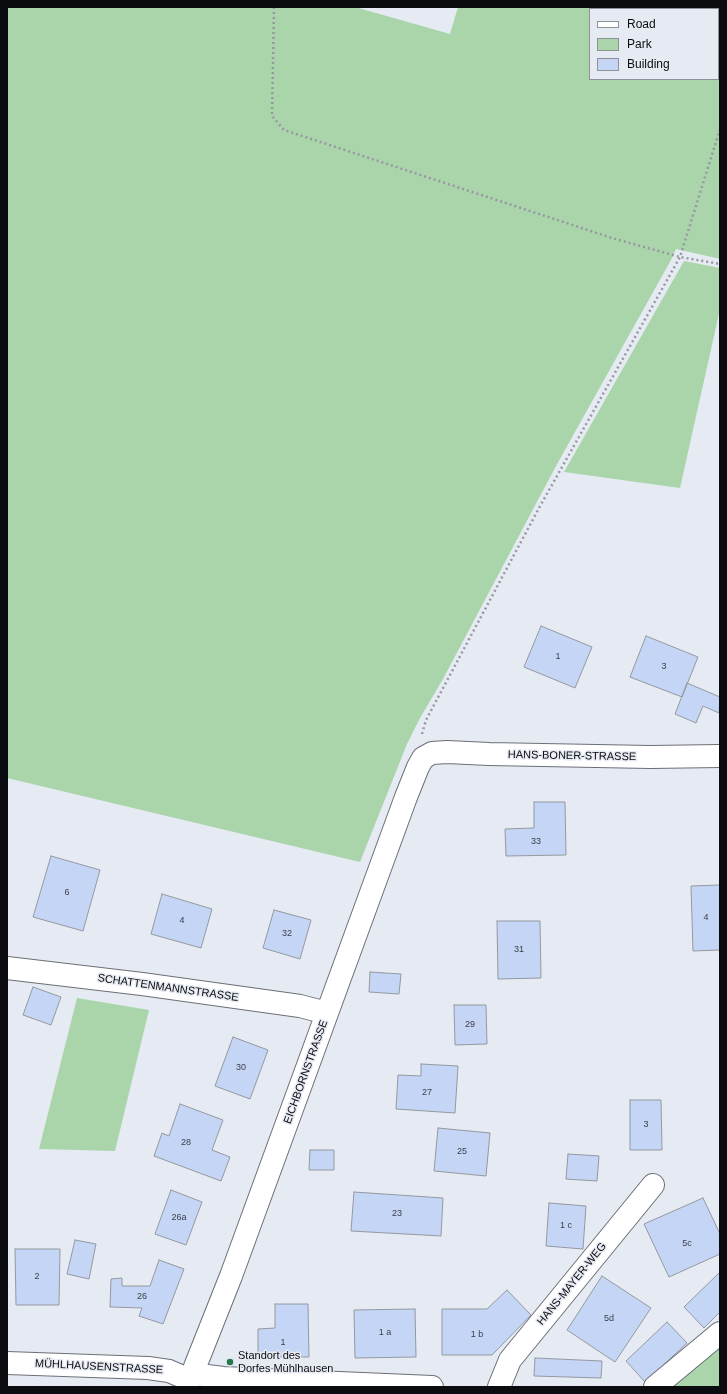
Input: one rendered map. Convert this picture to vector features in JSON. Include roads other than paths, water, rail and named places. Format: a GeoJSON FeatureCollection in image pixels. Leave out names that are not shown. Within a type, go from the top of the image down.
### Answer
{"type":"FeatureCollection","features":[{"type":"Feature","properties":{"kind":"street","name":"HANS-BONER-STRASSE"},"geometry":{"type":"LineString","coordinates":[[425,756],[432,753],[447,752],[650,758],[720,756]]}},
{"type":"Feature","properties":{"kind":"street","name":"EICHBORNSTRASSE"},"geometry":{"type":"LineString","coordinates":[[190,1380],[231,1276],[406,797],[421,760],[425,756]]}},
{"type":"Feature","properties":{"kind":"street","name":"SCHATTENMANNSTRASSE"},"geometry":{"type":"LineString","coordinates":[[7,968],[142,984],[300,1006],[327,1013]]}},
{"type":"Feature","properties":{"kind":"street","name":"HANS-MAYER-WEG"},"geometry":{"type":"LineString","coordinates":[[499,1387],[510,1360],[653,1185]]}},
{"type":"Feature","properties":{"kind":"street"},"geometry":{"type":"LineString","coordinates":[[655,1387],[720,1334]]}},
{"type":"Feature","properties":{"kind":"street","name":"MÜHLHAUSENSTRASSE"},"geometry":{"type":"LineString","coordinates":[[7,1363],[148,1368],[169,1371],[190,1380]]}},
{"type":"Feature","properties":{"kind":"street"},"geometry":{"type":"LineString","coordinates":[[190,1380],[207,1376],[223,1378],[432,1387]]}},
{"type":"Feature","properties":{"kind":"place","name":"Standort des Dorfes Mühlhausen"},"geometry":{"type":"Point","coordinates":[230,1362]}}]}
